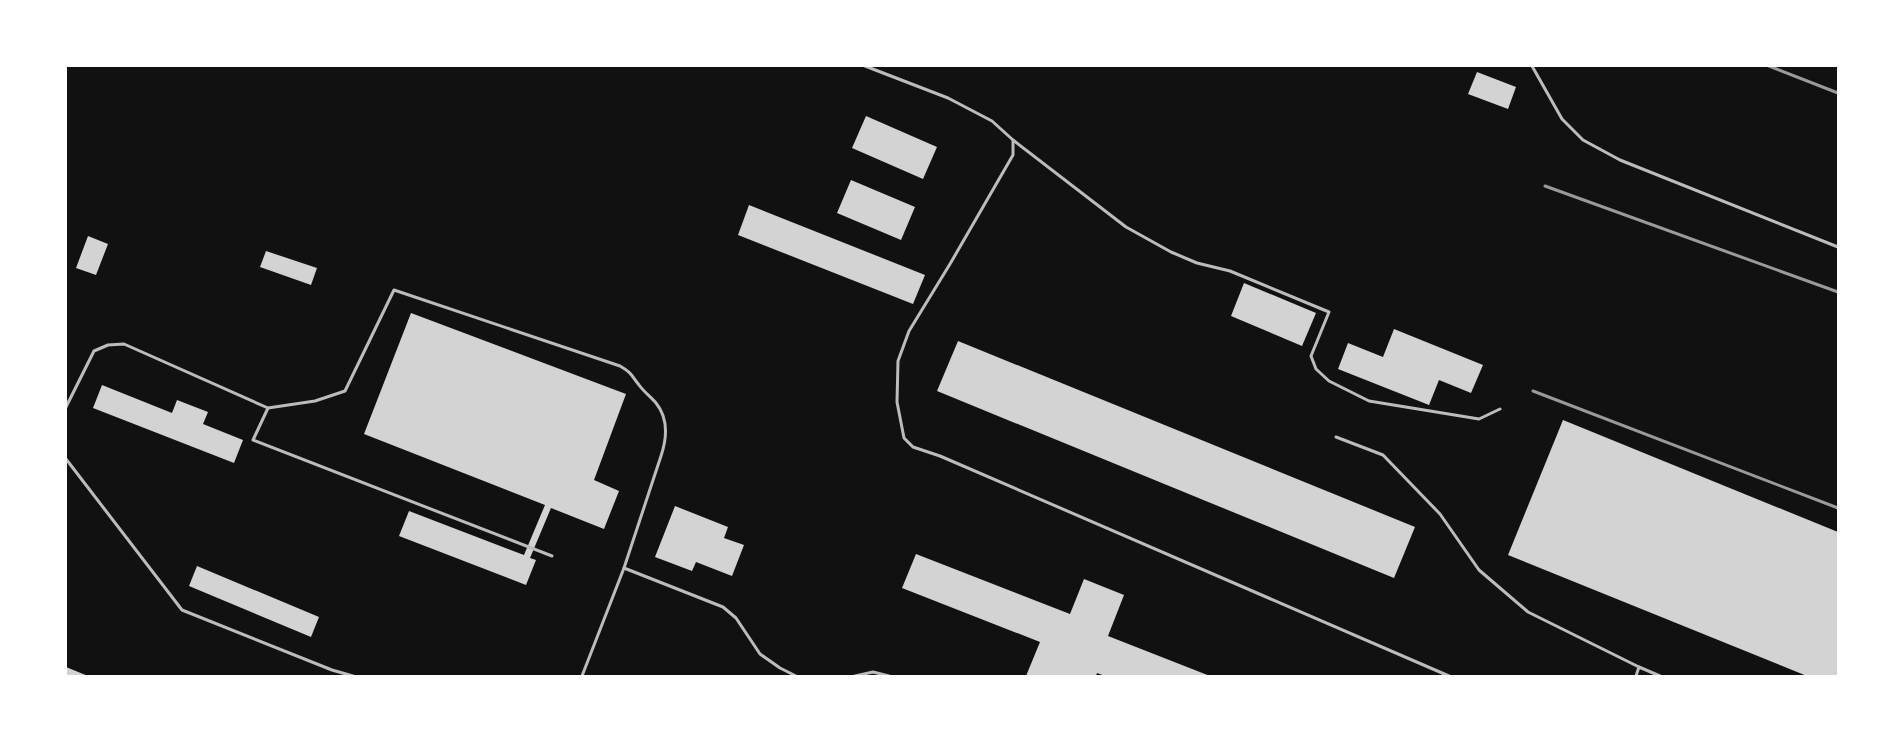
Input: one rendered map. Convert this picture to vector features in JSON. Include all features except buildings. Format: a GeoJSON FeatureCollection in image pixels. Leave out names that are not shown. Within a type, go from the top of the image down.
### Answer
{"type":"FeatureCollection","features":[{"type":"Feature","properties":{"kind":"lane"},"geometry":{"type":"LineString","coordinates":[[865,66],[948,98],[992,121],[1013,140],[1126,227],[1171,252],[1197,263],[1230,271],[1329,312],[1310,356],[1316,369],[1330,381],[1369,401],[1480,419],[1500,409]]}},
{"type":"Feature","properties":{"kind":"lane"},"geometry":{"type":"LineString","coordinates":[[1532,66],[1562,119],[1584,140],[1620,160],[1838,247]]}},
{"type":"Feature","properties":{"kind":"lane"},"geometry":{"type":"LineString","coordinates":[[1013,140],[1013,155],[909,331],[898,361],[897,402],[904,438],[913,447],[947,460],[1449,676]]}},
{"type":"Feature","properties":{"kind":"lane"},"geometry":{"type":"LineString","coordinates":[[66,407],[94,351],[108,345],[124,344],[268,408],[315,401],[345,391],[394,290],[620,366],[631,372],[639,385],[656,403],[664,416],[666,428],[665,443],[624,568],[582,676]]}},
{"type":"Feature","properties":{"kind":"lane"},"geometry":{"type":"LineString","coordinates":[[268,408],[253,440],[552,556]]}},
{"type":"Feature","properties":{"kind":"lane"},"geometry":{"type":"LineString","coordinates":[[1336,437],[1383,455],[1440,514],[1479,570],[1528,612],[1660,676]]}},
{"type":"Feature","properties":{"kind":"lane"},"geometry":{"type":"LineString","coordinates":[[66,459],[182,610],[332,670],[353,676]]}},
{"type":"Feature","properties":{"kind":"lane"},"geometry":{"type":"LineString","coordinates":[[624,568],[723,607],[736,618],[760,654],[780,668],[796,676]]}},
{"type":"Feature","properties":{"kind":"lane"},"geometry":{"type":"LineString","coordinates":[[1636,676],[1639,667]]}},
{"type":"Feature","properties":{"kind":"lane"},"geometry":{"type":"LineString","coordinates":[[856,676],[873,672],[889,676]]}},
{"type":"Feature","properties":{"kind":"railway"},"geometry":{"type":"LineString","coordinates":[[1769,66],[1838,93]]}},
{"type":"Feature","properties":{"kind":"railway"},"geometry":{"type":"LineString","coordinates":[[1545,186],[1838,292]]}},
{"type":"Feature","properties":{"kind":"railway"},"geometry":{"type":"LineString","coordinates":[[1533,391],[1838,508]]}}]}
